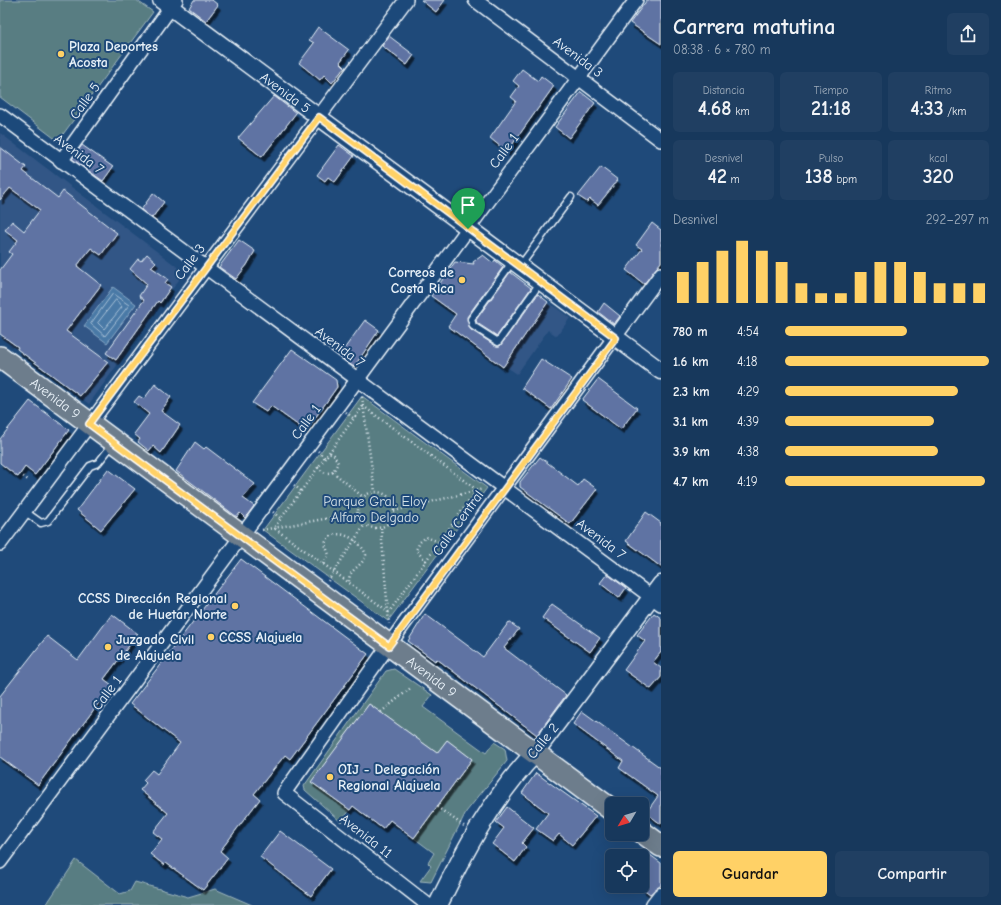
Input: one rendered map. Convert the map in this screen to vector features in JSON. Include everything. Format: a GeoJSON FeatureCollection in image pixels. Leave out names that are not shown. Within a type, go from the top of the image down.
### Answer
{"type":"FeatureCollection","features":[{"type":"Feature","properties":{"kind":"main road","name":"Avenida 9"},"geometry":{"type":"LineString","coordinates":[[0,357],[114,443],[250,534],[389,636],[535,753],[605,805]]}},
{"type":"Feature","properties":{"kind":"main road","name":"Calle 2"},"geometry":{"type":"LineString","coordinates":[[438,905],[466,847],[483,819],[507,785],[535,753]]}},
{"type":"Feature","properties":{"kind":"main road"},"geometry":{"type":"LineString","coordinates":[[649,837],[661,846]]}},
{"type":"Feature","properties":{"kind":"street","name":"Calle 3"},"geometry":{"type":"LineString","coordinates":[[0,544],[406,0]]}},
{"type":"Feature","properties":{"kind":"street","name":"Avenida 3"},"geometry":{"type":"LineString","coordinates":[[475,0],[661,140]]}},
{"type":"Feature","properties":{"kind":"street","name":"Calle 1"},"geometry":{"type":"LineString","coordinates":[[0,862],[250,534],[359,386],[468,229],[578,77],[636,0]]}},
{"type":"Feature","properties":{"kind":"street","name":"Avenida 5"},"geometry":{"type":"LineString","coordinates":[[170,2],[468,229],[537,288],[616,338],[661,371]]}},
{"type":"Feature","properties":{"kind":"street","name":"Calle 5"},"geometry":{"type":"LineString","coordinates":[[61,161],[170,2]]}},
{"type":"Feature","properties":{"kind":"street","name":"Avenida 7"},"geometry":{"type":"LineString","coordinates":[[0,115],[206,267],[359,386],[504,488],[656,601]]}},
{"type":"Feature","properties":{"kind":"street","name":"Calle Central"},"geometry":{"type":"LineString","coordinates":[[284,793],[389,636],[504,488],[616,338],[661,274]]}},
{"type":"Feature","properties":{"kind":"street","name":"Calle 2"},"geometry":{"type":"LineString","coordinates":[[535,753],[656,601],[661,584]]}},
{"type":"Feature","properties":{"kind":"street","name":"Avenida 11"},"geometry":{"type":"LineString","coordinates":[[284,793],[428,905]]}},
{"type":"Feature","properties":{"kind":"street"},"geometry":{"type":"LineString","coordinates":[[654,905],[661,896]]}},
{"type":"Feature","properties":{"kind":"lane"},"geometry":{"type":"LineString","coordinates":[[537,288],[498,342],[473,326],[472,319],[513,266],[572,198]]}},
{"type":"Feature","properties":{"kind":"lane"},"geometry":{"type":"LineString","coordinates":[[24,511],[41,523],[48,521],[90,466],[98,463],[114,443]]}},
{"type":"Feature","properties":{"kind":"path"},"geometry":{"type":"LineString","coordinates":[[359,386],[366,395]]}},
{"type":"Feature","properties":{"kind":"path"},"geometry":{"type":"LineString","coordinates":[[357,396],[359,386]]}},
{"type":"Feature","properties":{"kind":"path"},"geometry":{"type":"LineString","coordinates":[[359,386],[375,492]]}},
{"type":"Feature","properties":{"kind":"path"},"geometry":{"type":"LineString","coordinates":[[274,528],[363,406]]}},
{"type":"Feature","properties":{"kind":"path"},"geometry":{"type":"LineString","coordinates":[[363,406],[478,490]]}},
{"type":"Feature","properties":{"kind":"path"},"geometry":{"type":"LineString","coordinates":[[342,418],[350,407]]}},
{"type":"Feature","properties":{"kind":"path"},"geometry":{"type":"LineString","coordinates":[[346,412],[354,419]]}},
{"type":"Feature","properties":{"kind":"path"},"geometry":{"type":"LineString","coordinates":[[313,456],[322,445]]}},
{"type":"Feature","properties":{"kind":"path"},"geometry":{"type":"LineString","coordinates":[[318,451],[326,458]]}},
{"type":"Feature","properties":{"kind":"path"},"geometry":{"type":"LineString","coordinates":[[318,467],[321,471],[327,474],[333,472],[338,463],[334,455],[329,452]]}},
{"type":"Feature","properties":{"kind":"path"},"geometry":{"type":"LineString","coordinates":[[333,472],[363,498]]}},
{"type":"Feature","properties":{"kind":"path"},"geometry":{"type":"LineString","coordinates":[[20,474],[28,480]]}},
{"type":"Feature","properties":{"kind":"path"},"geometry":{"type":"LineString","coordinates":[[289,490],[297,479]]}},
{"type":"Feature","properties":{"kind":"path"},"geometry":{"type":"LineString","coordinates":[[293,484],[301,491]]}},
{"type":"Feature","properties":{"kind":"path"},"geometry":{"type":"LineString","coordinates":[[394,511],[484,488]]}},
{"type":"Feature","properties":{"kind":"path"},"geometry":{"type":"LineString","coordinates":[[389,612],[478,490]]}},
{"type":"Feature","properties":{"kind":"path"},"geometry":{"type":"LineString","coordinates":[[375,492],[387,496],[391,500],[394,511],[390,522],[381,528],[375,528],[365,524],[360,519],[358,513],[358,507],[363,498],[375,492]]}},
{"type":"Feature","properties":{"kind":"path"},"geometry":{"type":"LineString","coordinates":[[268,518],[277,506]]}},
{"type":"Feature","properties":{"kind":"path"},"geometry":{"type":"LineString","coordinates":[[273,512],[281,519]]}},
{"type":"Feature","properties":{"kind":"path"},"geometry":{"type":"LineString","coordinates":[[250,534],[274,528],[358,513]]}},
{"type":"Feature","properties":{"kind":"path"},"geometry":{"type":"LineString","coordinates":[[328,581],[365,524]]}},
{"type":"Feature","properties":{"kind":"path"},"geometry":{"type":"LineString","coordinates":[[250,534],[264,525]]}},
{"type":"Feature","properties":{"kind":"path"},"geometry":{"type":"LineString","coordinates":[[274,528],[389,612]]}},
{"type":"Feature","properties":{"kind":"path"},"geometry":{"type":"LineString","coordinates":[[381,528],[389,612],[389,636]]}},
{"type":"Feature","properties":{"kind":"path"},"geometry":{"type":"LineString","coordinates":[[323,564],[329,555],[325,544],[330,536],[336,533],[342,534],[354,540],[365,551],[366,555],[360,565],[351,570],[349,575],[349,583]]}},
{"type":"Feature","properties":{"kind":"path"},"geometry":{"type":"LineString","coordinates":[[250,534],[264,534]]}},
{"type":"Feature","properties":{"kind":"path"},"geometry":{"type":"LineString","coordinates":[[426,561],[416,550],[420,542],[426,537],[439,542],[446,548]]}},
{"type":"Feature","properties":{"kind":"path"},"geometry":{"type":"LineString","coordinates":[[442,554],[450,542]]}},
{"type":"Feature","properties":{"kind":"path"},"geometry":{"type":"LineString","coordinates":[[321,577],[334,586]]}},
{"type":"Feature","properties":{"kind":"path"},"geometry":{"type":"LineString","coordinates":[[389,636],[393,620]]}},
{"type":"Feature","properties":{"kind":"path"},"geometry":{"type":"LineString","coordinates":[[383,622],[389,636]]}},
{"type":"Feature","properties":{"kind":"path"},"geometry":{"type":"LineString","coordinates":[[381,712],[412,687]]}},
{"type":"Feature","properties":{"kind":"path"},"geometry":{"type":"LineString","coordinates":[[437,807],[462,825]]}},
{"type":"Feature","properties":{"kind":"shaded area"},"geometry":{"type":"Polygon","coordinates":[[[0,133],[180,269],[181,277],[89,404],[0,337],[0,133]]]}},
{"type":"Feature","properties":{"kind":"shaded area"},"geometry":{"type":"Polygon","coordinates":[[[548,302],[570,318],[557,336],[548,330],[517,374],[504,365],[548,302]]]}},
{"type":"Feature","properties":{"kind":"green space","name":"Plaza Deportes Acosta"},"geometry":{"type":"Polygon","coordinates":[[[0,0],[136,0],[153,12],[58,141],[0,97],[0,0]]]}},
{"type":"Feature","properties":{"kind":"green space","name":"Parque Gral. Eloy Alfaro Delgado"},"geometry":{"type":"Polygon","coordinates":[[[362,396],[487,488],[388,621],[263,530],[362,396]]]}},
{"type":"Feature","properties":{"kind":"green space"},"geometry":{"type":"Polygon","coordinates":[[[394,669],[432,695],[423,707],[486,753],[494,742],[505,749],[507,761],[466,812],[431,882],[420,881],[431,866],[428,863],[434,853],[414,838],[472,759],[447,740],[437,753],[369,704],[312,782],[350,810],[341,822],[305,790],[304,786],[386,671],[394,669]]]}},
{"type":"Feature","properties":{"kind":"green space"},"geometry":{"type":"Polygon","coordinates":[[[76,860],[120,894],[130,891],[135,882],[188,897],[215,889],[252,905],[46,905],[76,860]]]}},
{"type":"Feature","properties":{"kind":"water"},"geometry":{"type":"Polygon","coordinates":[[[113,287],[136,304],[107,343],[84,326],[113,287]]]}},
{"type":"Feature","properties":{"kind":"building"},"geometry":{"type":"Polygon","coordinates":[[[194,0],[212,0],[218,5],[206,21],[189,8],[194,0]]]}},
{"type":"Feature","properties":{"kind":"building"},"geometry":{"type":"Polygon","coordinates":[[[421,0],[445,0],[436,12],[421,0]]]}},
{"type":"Feature","properties":{"kind":"building"},"geometry":{"type":"Polygon","coordinates":[[[647,0],[661,0],[661,44],[630,23],[647,0]]]}},
{"type":"Feature","properties":{"kind":"building"},"geometry":{"type":"Polygon","coordinates":[[[318,27],[349,50],[340,62],[345,67],[332,83],[324,75],[320,80],[299,63],[314,43],[309,40],[318,27]]]}},
{"type":"Feature","properties":{"kind":"building"},"geometry":{"type":"Polygon","coordinates":[[[389,36],[414,55],[407,65],[382,46],[389,36]]]}},
{"type":"Feature","properties":{"kind":"building"},"geometry":{"type":"Polygon","coordinates":[[[522,69],[538,81],[541,76],[554,86],[507,152],[490,138],[516,101],[511,97],[519,86],[513,81],[522,69]]]}},
{"type":"Feature","properties":{"kind":"building"},"geometry":{"type":"Polygon","coordinates":[[[581,92],[595,103],[569,138],[555,127],[581,92]]]}},
{"type":"Feature","properties":{"kind":"building"},"geometry":{"type":"Polygon","coordinates":[[[274,96],[296,113],[262,157],[238,138],[274,96]]]}},
{"type":"Feature","properties":{"kind":"building"},"geometry":{"type":"Polygon","coordinates":[[[82,145],[113,167],[103,181],[72,159],[82,145]]]}},
{"type":"Feature","properties":{"kind":"building"},"geometry":{"type":"Polygon","coordinates":[[[339,145],[354,156],[335,182],[328,177],[325,181],[317,175],[339,145]]]}},
{"type":"Feature","properties":{"kind":"building"},"geometry":{"type":"Polygon","coordinates":[[[0,147],[26,167],[23,171],[58,198],[63,191],[117,233],[101,255],[91,248],[77,266],[101,285],[66,331],[108,362],[80,396],[17,349],[18,347],[0,334],[0,270],[12,254],[9,252],[18,240],[5,230],[12,221],[24,231],[40,210],[10,188],[0,200],[0,147]]]}},
{"type":"Feature","properties":{"kind":"building"},"geometry":{"type":"Polygon","coordinates":[[[601,167],[618,180],[598,205],[590,199],[587,202],[578,196],[601,167]]]}},
{"type":"Feature","properties":{"kind":"building"},"geometry":{"type":"Polygon","coordinates":[[[153,193],[164,202],[152,218],[141,210],[153,193]]]}},
{"type":"Feature","properties":{"kind":"building"},"geometry":{"type":"Polygon","coordinates":[[[652,223],[661,230],[661,262],[644,284],[626,270],[642,249],[636,245],[652,223]]]}},
{"type":"Feature","properties":{"kind":"building"},"geometry":{"type":"Polygon","coordinates":[[[239,240],[255,251],[247,265],[236,279],[219,267],[239,240]]]}},
{"type":"Feature","properties":{"kind":"building"},"geometry":{"type":"Polygon","coordinates":[[[147,254],[156,262],[151,267],[168,279],[165,283],[171,287],[160,303],[158,301],[116,360],[106,353],[144,300],[139,296],[147,284],[130,269],[138,259],[141,261],[147,254]]]}},
{"type":"Feature","properties":{"kind":"building"},"geometry":{"type":"Polygon","coordinates":[[[483,255],[493,263],[495,260],[503,267],[467,317],[471,330],[496,346],[500,346],[538,294],[548,302],[503,367],[448,326],[456,314],[431,296],[455,262],[474,264],[473,262],[483,255]]]}},
{"type":"Feature","properties":{"kind":"building"},"geometry":{"type":"Polygon","coordinates":[[[510,272],[531,288],[497,336],[477,323],[476,320],[510,272]]]}},
{"type":"Feature","properties":{"kind":"building"},"geometry":{"type":"Polygon","coordinates":[[[604,303],[620,316],[614,324],[598,312],[604,303]]]}},
{"type":"Feature","properties":{"kind":"building"},"geometry":{"type":"Polygon","coordinates":[[[365,320],[379,330],[354,367],[339,356],[365,320]]]}},
{"type":"Feature","properties":{"kind":"building"},"geometry":{"type":"Polygon","coordinates":[[[292,349],[336,380],[337,387],[306,431],[271,406],[266,412],[252,403],[292,349]]]}},
{"type":"Feature","properties":{"kind":"building"},"geometry":{"type":"Polygon","coordinates":[[[541,359],[572,379],[551,409],[522,388],[541,359]]]}},
{"type":"Feature","properties":{"kind":"building"},"geometry":{"type":"Polygon","coordinates":[[[598,379],[637,408],[621,429],[582,400],[598,379]]]}},
{"type":"Feature","properties":{"kind":"building"},"geometry":{"type":"Polygon","coordinates":[[[155,384],[171,397],[161,411],[180,425],[161,453],[153,446],[149,451],[138,442],[140,439],[134,434],[149,414],[134,402],[139,396],[144,399],[155,384]]]}},
{"type":"Feature","properties":{"kind":"building"},"geometry":{"type":"Polygon","coordinates":[[[30,401],[69,430],[35,475],[25,467],[18,477],[0,463],[0,439],[30,401]]]}},
{"type":"Feature","properties":{"kind":"building"},"geometry":{"type":"Polygon","coordinates":[[[195,442],[204,449],[206,447],[255,484],[243,498],[254,506],[245,518],[240,513],[237,517],[176,471],[195,442]]]}},
{"type":"Feature","properties":{"kind":"building"},"geometry":{"type":"Polygon","coordinates":[[[540,457],[578,486],[583,479],[597,489],[570,524],[520,487],[520,482],[540,457]]]}},
{"type":"Feature","properties":{"kind":"building"},"geometry":{"type":"Polygon","coordinates":[[[108,469],[135,489],[101,530],[77,510],[108,469]]]}},
{"type":"Feature","properties":{"kind":"building"},"geometry":{"type":"Polygon","coordinates":[[[646,512],[661,523],[661,567],[626,541],[646,512]]]}},
{"type":"Feature","properties":{"kind":"building"},"geometry":{"type":"Polygon","coordinates":[[[241,559],[368,654],[290,759],[285,755],[254,794],[260,799],[220,851],[228,858],[203,890],[166,863],[164,865],[150,854],[162,839],[153,832],[168,813],[140,790],[146,783],[143,780],[152,770],[157,774],[180,743],[130,704],[241,559]]]}},
{"type":"Feature","properties":{"kind":"building"},"geometry":{"type":"Polygon","coordinates":[[[607,574],[626,588],[619,598],[600,583],[607,574]]]}},
{"type":"Feature","properties":{"kind":"building"},"geometry":{"type":"Polygon","coordinates":[[[552,604],[600,638],[590,652],[542,618],[552,604]]]}},
{"type":"Feature","properties":{"kind":"building"},"geometry":{"type":"Polygon","coordinates":[[[654,613],[661,618],[661,652],[653,662],[661,668],[661,677],[651,689],[624,670],[645,641],[637,635],[654,613]]]}},
{"type":"Feature","properties":{"kind":"building"},"geometry":{"type":"Polygon","coordinates":[[[112,614],[138,634],[104,679],[112,685],[38,785],[0,757],[0,696],[47,636],[78,660],[112,614]]]}},
{"type":"Feature","properties":{"kind":"building"},"geometry":{"type":"Polygon","coordinates":[[[425,614],[483,657],[509,622],[519,629],[504,648],[566,695],[537,735],[437,659],[435,661],[408,641],[425,614]]]}},
{"type":"Feature","properties":{"kind":"building"},"geometry":{"type":"Polygon","coordinates":[[[369,704],[437,753],[447,740],[472,759],[414,838],[390,820],[383,829],[353,806],[350,810],[311,782],[369,704]]]}},
{"type":"Feature","properties":{"kind":"building"},"geometry":{"type":"Polygon","coordinates":[[[582,711],[661,768],[661,824],[649,815],[649,809],[658,796],[619,768],[623,761],[573,724],[582,711]]]}},
{"type":"Feature","properties":{"kind":"building"},"geometry":{"type":"Polygon","coordinates":[[[536,773],[596,816],[572,845],[559,834],[553,841],[536,829],[548,813],[522,793],[536,773]]]}},
{"type":"Feature","properties":{"kind":"building"},"geometry":{"type":"Polygon","coordinates":[[[507,807],[534,828],[522,843],[526,847],[515,862],[492,844],[504,828],[496,822],[507,807]]]}},
{"type":"Feature","properties":{"kind":"building"},"geometry":{"type":"Polygon","coordinates":[[[280,831],[331,869],[311,896],[260,857],[280,831]]]}},
{"type":"Feature","properties":{"kind":"building"},"geometry":{"type":"Polygon","coordinates":[[[649,854],[661,863],[661,885],[650,894],[649,893],[649,854]]]}},
{"type":"Feature","properties":{"kind":"place","name":"Plaza Deportes Acosta"},"geometry":{"type":"Point","coordinates":[61,54]}},
{"type":"Feature","properties":{"kind":"place","name":"Correos de Costa Rica"},"geometry":{"type":"Point","coordinates":[462,280]}},
{"type":"Feature","properties":{"kind":"place","name":"CCSS Dirección Regional de Huetar Norte"},"geometry":{"type":"Point","coordinates":[235,606]}},
{"type":"Feature","properties":{"kind":"place","name":"CCSS Alajuela"},"geometry":{"type":"Point","coordinates":[211,637]}},
{"type":"Feature","properties":{"kind":"place","name":"Juzgado Civil de Alajuela"},"geometry":{"type":"Point","coordinates":[108,647]}},
{"type":"Feature","properties":{"kind":"place","name":"OIJ - Delegación Regional Alajuela"},"geometry":{"type":"Point","coordinates":[330,777]}},
{"type":"Feature","properties":{"kind":"route"},"geometry":{"type":"LineString","coordinates":[[319,117],[468,229],[616,338],[389,646],[89,424],[319,117]]}}]}
